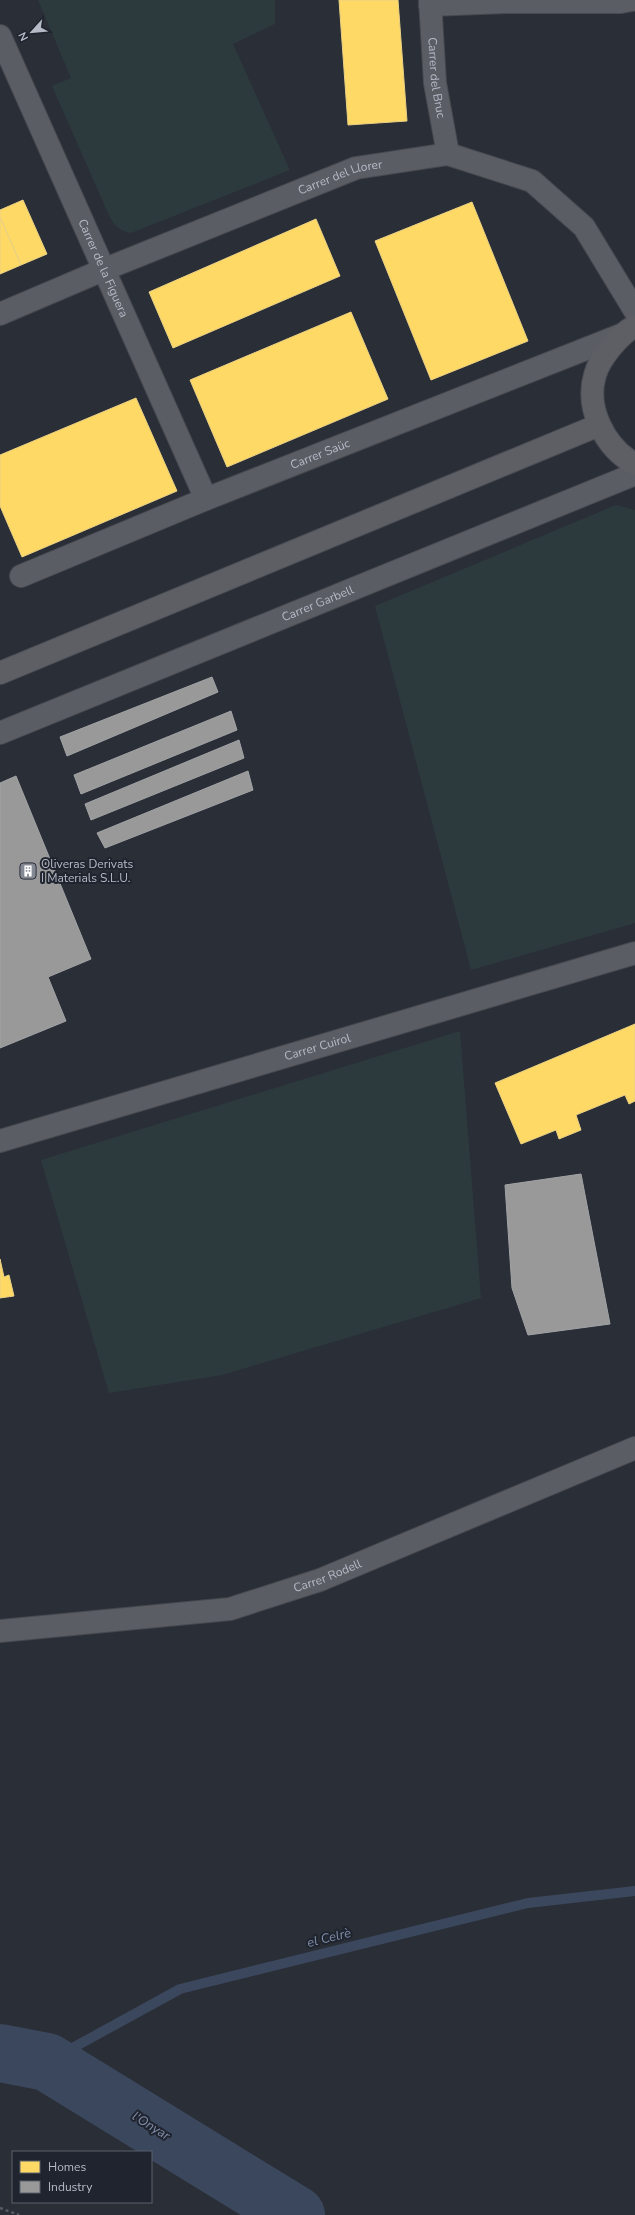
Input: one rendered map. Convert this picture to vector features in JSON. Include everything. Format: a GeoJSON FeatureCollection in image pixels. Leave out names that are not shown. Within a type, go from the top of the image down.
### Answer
{"type":"FeatureCollection","features":[{"type":"Feature","properties":{"kind":"main road"},"geometry":{"type":"LineString","coordinates":[[628,330],[601,360],[595,376],[593,393],[599,425],[619,453],[635,464]]}},
{"type":"Feature","properties":{"kind":"main road"},"geometry":{"type":"LineString","coordinates":[[0,673],[599,425]]}},
{"type":"Feature","properties":{"kind":"street"},"geometry":{"type":"LineString","coordinates":[[430,3],[621,2],[632,0]]}},
{"type":"Feature","properties":{"kind":"street","name":"Carrer del Bruc"},"geometry":{"type":"LineString","coordinates":[[430,3],[435,83],[448,154]]}},
{"type":"Feature","properties":{"kind":"street","name":"Carrer de la Figuera"},"geometry":{"type":"LineString","coordinates":[[0,36],[206,500]]}},
{"type":"Feature","properties":{"kind":"street","name":"Carrer del Llorer"},"geometry":{"type":"LineString","coordinates":[[0,314],[103,270],[356,168],[448,154],[532,181],[584,227],[635,311]]}},
{"type":"Feature","properties":{"kind":"street","name":"Carrer Saüc"},"geometry":{"type":"LineString","coordinates":[[21,576],[628,330]]}},
{"type":"Feature","properties":{"kind":"street","name":"Carrer Garbell"},"geometry":{"type":"LineString","coordinates":[[0,733],[635,474]]}},
{"type":"Feature","properties":{"kind":"street","name":"Carrer Cuirol"},"geometry":{"type":"LineString","coordinates":[[0,1141],[635,953]]}},
{"type":"Feature","properties":{"kind":"street","name":"Carrer Rodell"},"geometry":{"type":"LineString","coordinates":[[0,1631],[230,1609],[320,1580],[635,1448]]}},
{"type":"Feature","properties":{"kind":"path"},"geometry":{"type":"LineString","coordinates":[[0,2208],[19,2215]]}},
{"type":"Feature","properties":{"kind":"shaded area"},"geometry":{"type":"Polygon","coordinates":[[[38,0],[275,0],[275,24],[233,44],[290,170],[131,233],[118,228],[107,211],[52,86],[71,78],[38,0]]]}},
{"type":"Feature","properties":{"kind":"shaded area"},"geometry":{"type":"Polygon","coordinates":[[[616,505],[635,510],[635,923],[471,970],[375,606],[616,505]]]}},
{"type":"Feature","properties":{"kind":"shaded area"},"geometry":{"type":"Polygon","coordinates":[[[460,1031],[481,1298],[222,1375],[109,1393],[41,1160],[460,1031]]]}},
{"type":"Feature","properties":{"kind":"building: Homes"},"geometry":{"type":"Polygon","coordinates":[[[339,0],[398,0],[407,121],[348,125],[339,0]]]}},
{"type":"Feature","properties":{"kind":"building: Homes"},"geometry":{"type":"Polygon","coordinates":[[[23,200],[47,254],[21,265],[0,217],[0,210],[23,200]]]}},
{"type":"Feature","properties":{"kind":"building: Homes"},"geometry":{"type":"Polygon","coordinates":[[[472,202],[528,341],[431,380],[375,241],[472,202]]]}},
{"type":"Feature","properties":{"kind":"building: Homes"},"geometry":{"type":"Polygon","coordinates":[[[0,217],[21,265],[0,274],[0,217]]]}},
{"type":"Feature","properties":{"kind":"building: Homes"},"geometry":{"type":"Polygon","coordinates":[[[316,219],[340,276],[173,348],[149,292],[316,219]]]}},
{"type":"Feature","properties":{"kind":"building: Homes"},"geometry":{"type":"Polygon","coordinates":[[[351,312],[388,399],[227,467],[190,380],[351,312]]]}},
{"type":"Feature","properties":{"kind":"building: Homes"},"geometry":{"type":"Polygon","coordinates":[[[136,398],[177,491],[22,557],[0,506],[0,455],[136,398]]]}},
{"type":"Feature","properties":{"kind":"building: Homes"},"geometry":{"type":"Polygon","coordinates":[[[635,1024],[635,1101],[629,1104],[625,1095],[576,1115],[581,1130],[559,1139],[556,1130],[521,1144],[495,1083],[635,1024]]]}},
{"type":"Feature","properties":{"kind":"building: Homes"},"geometry":{"type":"Polygon","coordinates":[[[0,1259],[4,1277],[9,1275],[14,1296],[0,1298],[0,1259]]]}},
{"type":"Feature","properties":{"kind":"building: Industry"},"geometry":{"type":"Polygon","coordinates":[[[212,677],[218,692],[67,756],[60,737],[212,677]]]}},
{"type":"Feature","properties":{"kind":"building: Industry"},"geometry":{"type":"Polygon","coordinates":[[[231,711],[237,730],[81,794],[74,775],[231,711]]]}},
{"type":"Feature","properties":{"kind":"building: Industry"},"geometry":{"type":"Polygon","coordinates":[[[239,740],[244,758],[91,820],[85,804],[239,740]]]}},
{"type":"Feature","properties":{"kind":"building: Industry"},"geometry":{"type":"Polygon","coordinates":[[[248,771],[253,790],[105,848],[97,833],[248,771]]]}},
{"type":"Feature","properties":{"kind":"building: Industry","name":"Oliveras Derivats I Materials S.L.U."},"geometry":{"type":"Polygon","coordinates":[[[16,776],[91,959],[48,977],[66,1021],[0,1048],[0,783],[16,776]]]}},
{"type":"Feature","properties":{"kind":"building: Industry"},"geometry":{"type":"Polygon","coordinates":[[[581,1174],[610,1324],[528,1335],[512,1288],[505,1185],[581,1174]]]}},
{"type":"Feature","properties":{"kind":"waterway","name":"el Celrè"},"geometry":{"type":"LineString","coordinates":[[47,2062],[180,1989],[528,1903],[635,1891]]}},
{"type":"Feature","properties":{"kind":"waterway","name":"l'Onyar"},"geometry":{"type":"LineString","coordinates":[[0,2053],[47,2062],[296,2215]]}},
{"type":"Feature","properties":{"kind":"place","name":"Oliveras Derivats I Materials S.L.U."},"geometry":{"type":"Point","coordinates":[28,871]}}]}
